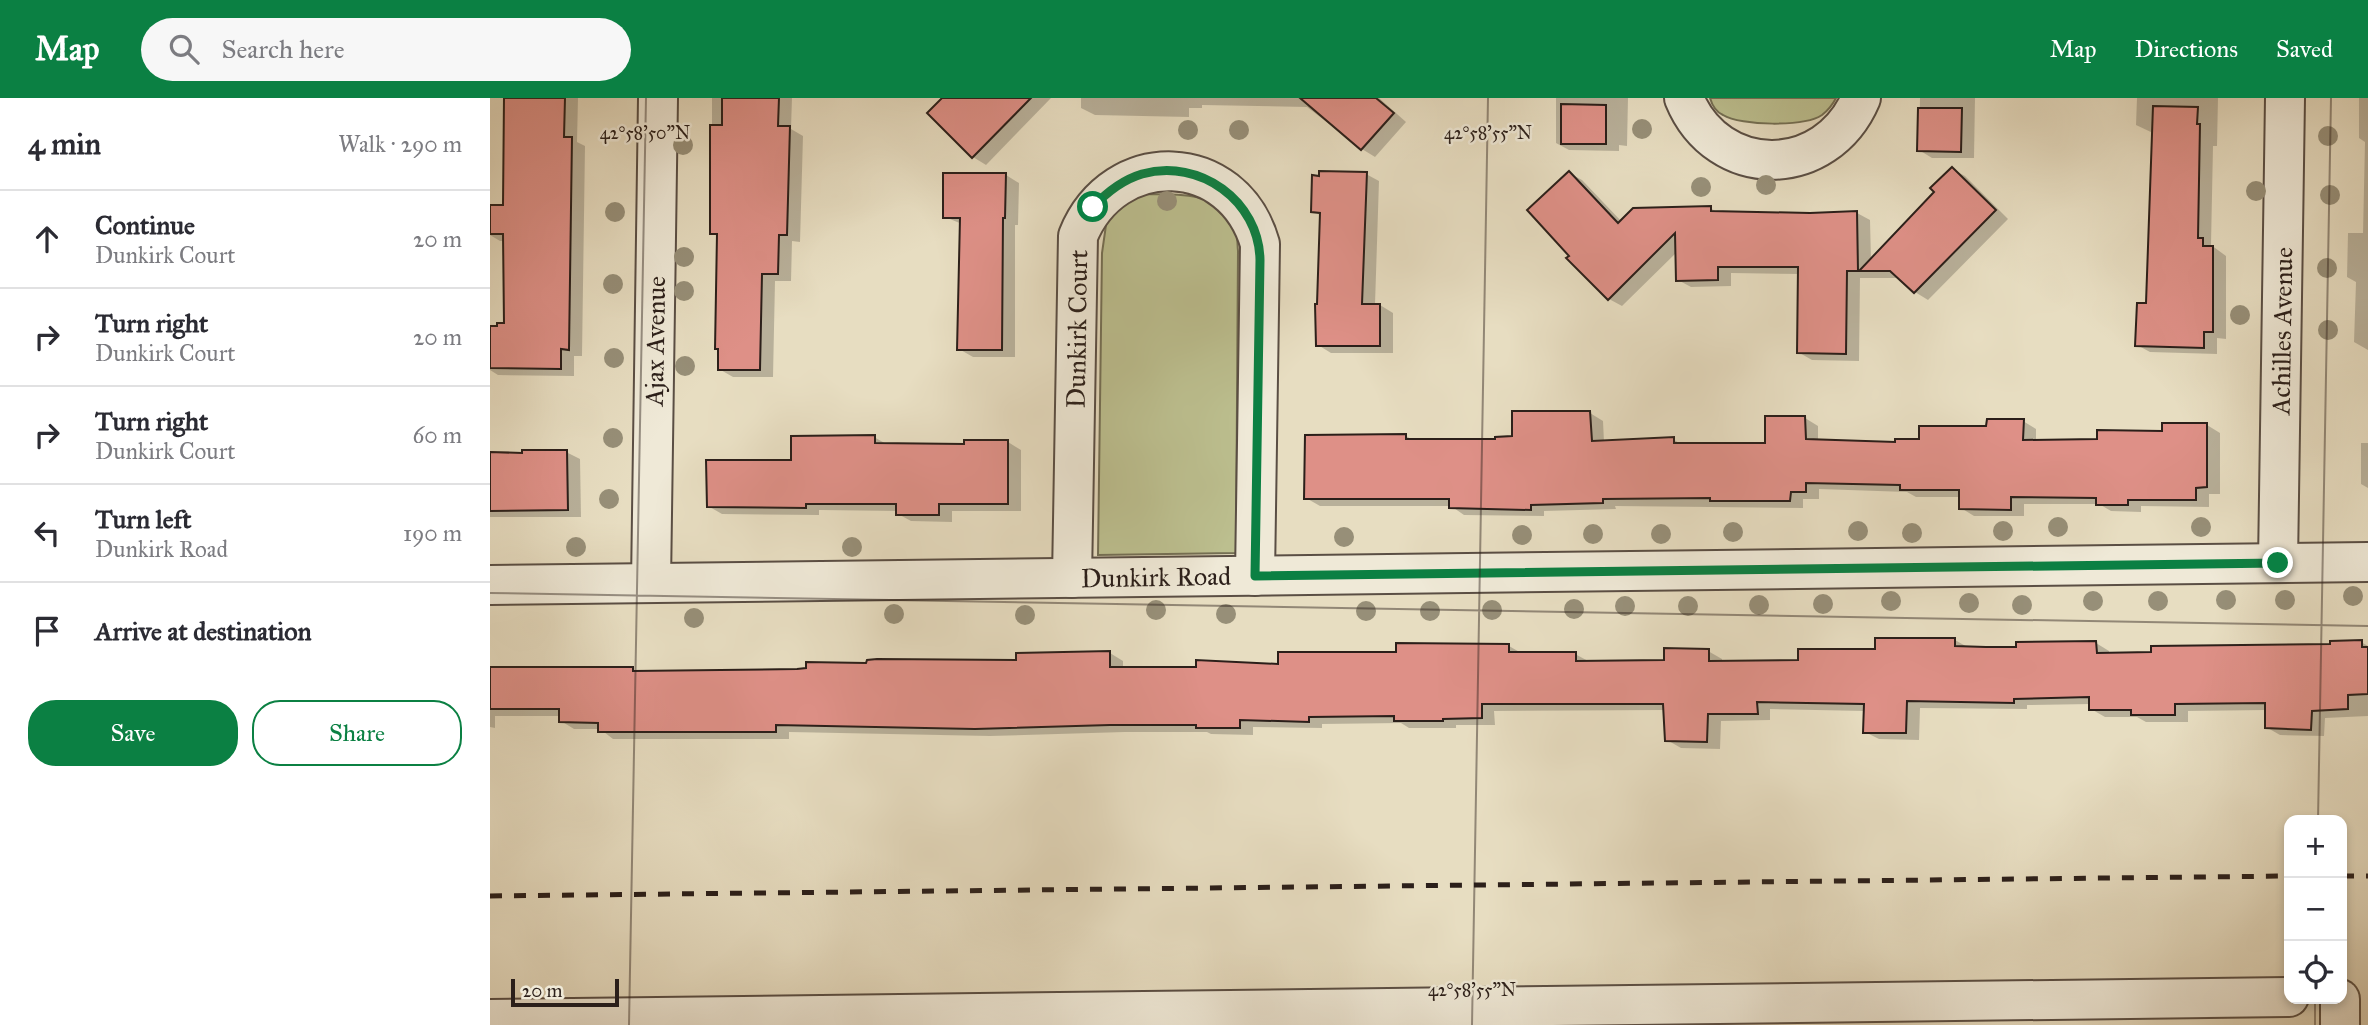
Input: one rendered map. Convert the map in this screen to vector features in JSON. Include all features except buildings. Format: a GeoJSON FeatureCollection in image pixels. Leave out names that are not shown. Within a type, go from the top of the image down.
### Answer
{"type":"FeatureCollection","features":[{"type":"Feature","properties":{"kind":"street","name":"Ajax Avenue"},"geometry":{"type":"LineString","coordinates":[[651,583],[658,98]]}},
{"type":"Feature","properties":{"kind":"street"},"geometry":{"type":"LineString","coordinates":[[1684,98],[1698,122],[1721,145],[1743,156],[1776,160],[1807,154],[1829,142],[1851,118],[1861,98]]}},
{"type":"Feature","properties":{"kind":"street","name":"Achilles Avenue"},"geometry":{"type":"LineString","coordinates":[[2278,563],[2285,98]]}},
{"type":"Feature","properties":{"kind":"street","name":"Dunkirk Court"},"geometry":{"type":"LineString","coordinates":[[1072,578],[1078,236],[1093,207],[1118,185],[1140,175],[1172,171],[1204,178],[1225,190],[1247,214],[1260,244],[1255,576]]}},
{"type":"Feature","properties":{"kind":"street","name":"Dunkirk Road"},"geometry":{"type":"LineString","coordinates":[[490,585],[2368,562]]}},
{"type":"Feature","properties":{"kind":"street"},"geometry":{"type":"LineString","coordinates":[[2347,997],[2368,996]]}},
{"type":"Feature","properties":{"kind":"street"},"geometry":{"type":"LineString","coordinates":[[490,1019],[1899,1013],[2284,997]]}},
{"type":"Feature","properties":{"kind":"street"},"geometry":{"type":"LineString","coordinates":[[2340,1025],[2341,1004]]}},
{"type":"Feature","properties":{"kind":"green space"},"geometry":{"type":"Polygon","coordinates":[[[1710,98],[1836,98],[1822,115],[1813,119],[1772,124],[1732,119],[1718,112],[1710,98]]]}},
{"type":"Feature","properties":{"kind":"green space"},"geometry":{"type":"Polygon","coordinates":[[[1144,194],[1182,195],[1206,200],[1226,212],[1236,229],[1236,553],[1098,555],[1102,253],[1107,218],[1124,203],[1144,194]]]}},
{"type":"Feature","properties":{"kind":"railway"},"geometry":{"type":"LineString","coordinates":[[490,896],[2284,876]]}},
{"type":"Feature","properties":{"kind":"railway"},"geometry":{"type":"LineString","coordinates":[[2347,876],[2368,876]]}},
{"type":"Feature","properties":{"kind":"route"},"geometry":{"type":"LineString","coordinates":[[1093,207],[1118,185],[1140,175],[1155,171],[1180,171],[1204,178],[1225,190],[1242,207],[1255,228],[1260,244],[1255,576],[2278,563]]}}]}
